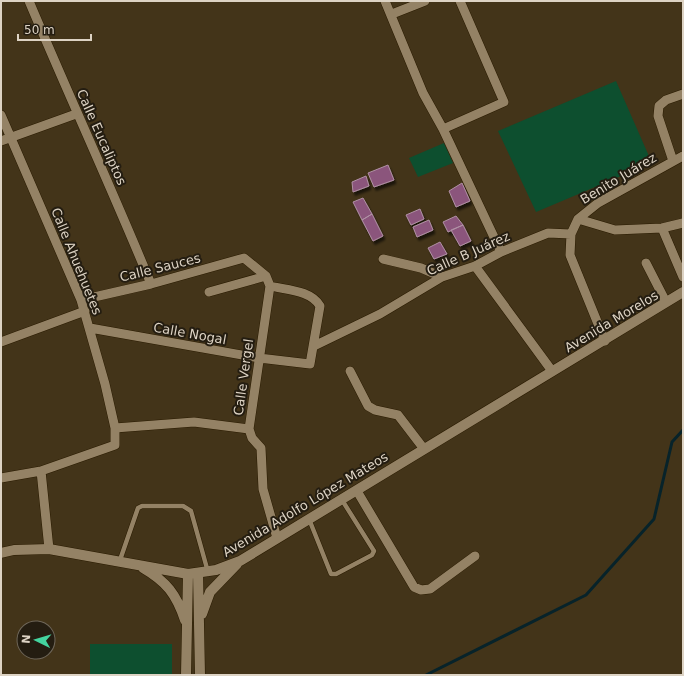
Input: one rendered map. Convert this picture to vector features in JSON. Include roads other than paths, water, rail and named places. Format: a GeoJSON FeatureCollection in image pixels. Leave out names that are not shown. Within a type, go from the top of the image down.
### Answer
{"type":"FeatureCollection","features":[{"type":"Feature","properties":{"kind":"main road","name":"Avenida Morelos"},"geometry":{"type":"LineString","coordinates":[[552,371],[605,341],[683,292]]}},
{"type":"Feature","properties":{"kind":"main road","name":"Avenida Adolfo López Mateos"},"geometry":{"type":"LineString","coordinates":[[198,573],[240,561],[552,371]]}},
{"type":"Feature","properties":{"kind":"main road"},"geometry":{"type":"LineString","coordinates":[[1,553],[14,550],[49,549],[198,573]]}},
{"type":"Feature","properties":{"kind":"main road"},"geometry":{"type":"LineString","coordinates":[[199,637],[204,605],[210,592],[240,561]]}},
{"type":"Feature","properties":{"kind":"main road"},"geometry":{"type":"LineString","coordinates":[[134,563],[158,577],[171,590],[180,605],[188,627]]}},
{"type":"Feature","properties":{"kind":"main road"},"geometry":{"type":"LineString","coordinates":[[186,675],[188,627],[198,573]]}},
{"type":"Feature","properties":{"kind":"main road"},"geometry":{"type":"LineString","coordinates":[[198,573],[200,675]]}},
{"type":"Feature","properties":{"kind":"main road"},"geometry":{"type":"LineString","coordinates":[[187,642],[199,637]]}},
{"type":"Feature","properties":{"kind":"street","name":"Calle Eucaliptos"},"geometry":{"type":"LineString","coordinates":[[28,1],[76,114],[119,207],[151,284]]}},
{"type":"Feature","properties":{"kind":"street"},"geometry":{"type":"LineString","coordinates":[[385,1],[392,14],[423,93],[443,129],[501,252]]}},
{"type":"Feature","properties":{"kind":"street"},"geometry":{"type":"LineString","coordinates":[[392,14],[425,1]]}},
{"type":"Feature","properties":{"kind":"street"},"geometry":{"type":"LineString","coordinates":[[443,129],[504,102],[460,1]]}},
{"type":"Feature","properties":{"kind":"street"},"geometry":{"type":"LineString","coordinates":[[673,161],[658,116],[659,106],[666,100],[683,94]]}},
{"type":"Feature","properties":{"kind":"street"},"geometry":{"type":"LineString","coordinates":[[1,141],[76,114]]}},
{"type":"Feature","properties":{"kind":"street","name":"Calle Ahuehuetes"},"geometry":{"type":"LineString","coordinates":[[1,115],[82,300],[115,428],[115,445],[41,472]]}},
{"type":"Feature","properties":{"kind":"street","name":"Benito Juárez"},"geometry":{"type":"LineString","coordinates":[[605,341],[570,255],[571,234],[578,219],[598,203],[683,156]]}},
{"type":"Feature","properties":{"kind":"street"},"geometry":{"type":"LineString","coordinates":[[578,219],[615,230],[662,228],[683,223]]}},
{"type":"Feature","properties":{"kind":"street"},"geometry":{"type":"LineString","coordinates":[[662,228],[683,277]]}},
{"type":"Feature","properties":{"kind":"street","name":"Calle B Juárez"},"geometry":{"type":"LineString","coordinates":[[314,346],[380,314],[442,277],[475,266],[501,252],[548,233],[571,234]]}},
{"type":"Feature","properties":{"kind":"street","name":"Calle Sauces"},"geometry":{"type":"LineString","coordinates":[[82,300],[151,284],[244,258],[266,276]]}},
{"type":"Feature","properties":{"kind":"street"},"geometry":{"type":"LineString","coordinates":[[383,259],[421,268],[442,277]]}},
{"type":"Feature","properties":{"kind":"street"},"geometry":{"type":"LineString","coordinates":[[646,263],[666,302]]}},
{"type":"Feature","properties":{"kind":"street"},"geometry":{"type":"LineString","coordinates":[[475,266],[552,371]]}},
{"type":"Feature","properties":{"kind":"street"},"geometry":{"type":"LineString","coordinates":[[209,292],[266,276],[270,286],[310,295],[316,299],[320,306],[314,346]]}},
{"type":"Feature","properties":{"kind":"street","name":"Calle Vergel"},"geometry":{"type":"LineString","coordinates":[[270,286],[249,429],[252,438],[261,448],[263,489],[277,538]]}},
{"type":"Feature","properties":{"kind":"street"},"geometry":{"type":"LineString","coordinates":[[1,342],[85,311]]}},
{"type":"Feature","properties":{"kind":"street","name":"Calle Nogal"},"geometry":{"type":"LineString","coordinates":[[90,328],[259,358],[310,364],[314,346]]}},
{"type":"Feature","properties":{"kind":"street"},"geometry":{"type":"LineString","coordinates":[[350,371],[368,406],[375,410],[398,416],[424,449]]}},
{"type":"Feature","properties":{"kind":"street"},"geometry":{"type":"LineString","coordinates":[[115,428],[194,422],[249,429]]}},
{"type":"Feature","properties":{"kind":"street"},"geometry":{"type":"LineString","coordinates":[[1,478],[41,472],[49,549]]}},
{"type":"Feature","properties":{"kind":"street"},"geometry":{"type":"LineString","coordinates":[[356,491],[414,587],[421,590],[430,589],[474,556]]}},
{"type":"Feature","properties":{"kind":"lane"},"geometry":{"type":"LineString","coordinates":[[309,519],[331,574],[336,574],[372,555],[374,551],[342,500]]}},
{"type":"Feature","properties":{"kind":"lane"},"geometry":{"type":"LineString","coordinates":[[120,560],[138,508],[142,506],[183,506],[191,511],[198,573]]}},
{"type":"Feature","properties":{"kind":"waterway"},"geometry":{"type":"LineString","coordinates":[[426,675],[586,595],[654,519],[672,442],[683,430]]}}]}
